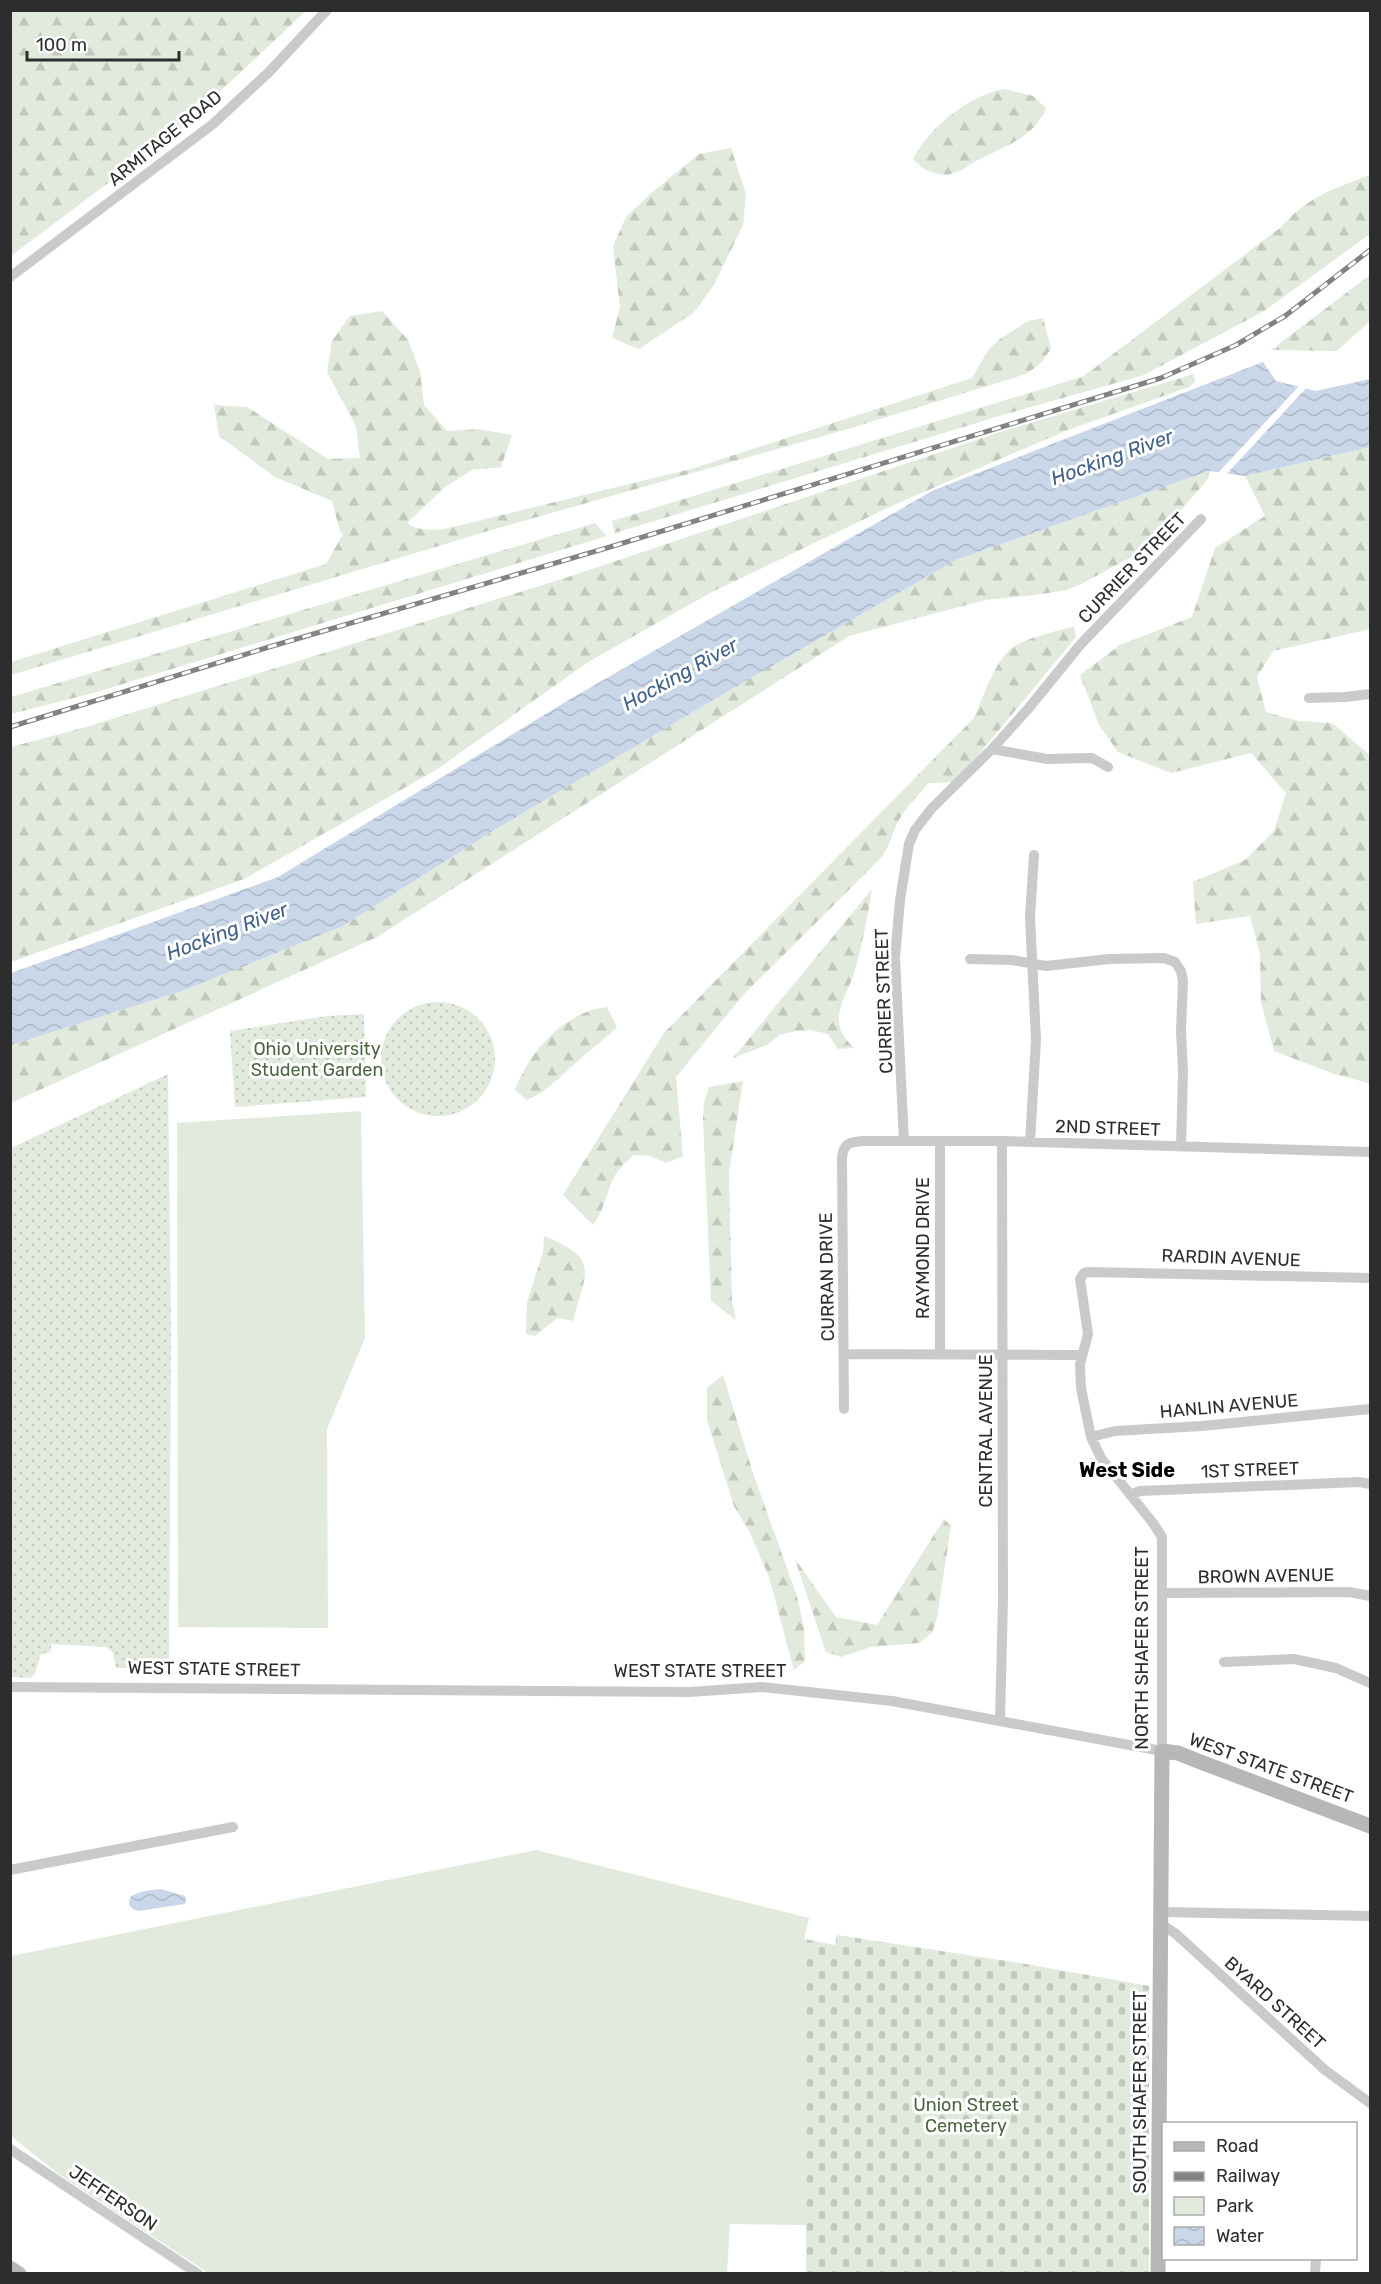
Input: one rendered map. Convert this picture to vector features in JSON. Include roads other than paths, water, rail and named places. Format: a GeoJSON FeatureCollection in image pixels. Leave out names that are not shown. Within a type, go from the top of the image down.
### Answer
{"type":"FeatureCollection","features":[{"type":"Feature","properties":{"kind":"street","name":"ARMITAGE ROAD"},"geometry":{"type":"LineString","coordinates":[[10,276],[213,124],[268,73],[327,10]]}},
{"type":"Feature","properties":{"kind":"street","name":"CURRIER STREET"},"geometry":{"type":"LineString","coordinates":[[904,1141],[895,958],[900,900],[909,844],[915,830],[932,808],[992,748],[1080,645],[1202,519]]}},
{"type":"Feature","properties":{"kind":"street"},"geometry":{"type":"LineString","coordinates":[[1309,698],[1371,694]]}},
{"type":"Feature","properties":{"kind":"street"},"geometry":{"type":"LineString","coordinates":[[992,748],[1036,758],[1092,759],[1108,767]]}},
{"type":"Feature","properties":{"kind":"street"},"geometry":{"type":"LineString","coordinates":[[1030,1142],[1036,1040],[1030,907],[1034,855]]}},
{"type":"Feature","properties":{"kind":"street"},"geometry":{"type":"LineString","coordinates":[[970,959],[1012,960],[1052,966],[1109,959],[1164,958],[1178,966],[1183,981],[1181,1147]]}},
{"type":"Feature","properties":{"kind":"street","name":"2ND STREET"},"geometry":{"type":"LineString","coordinates":[[845,1145],[862,1141],[1002,1141],[1371,1152]]}},
{"type":"Feature","properties":{"kind":"street","name":"RAYMOND DRIVE"},"geometry":{"type":"LineString","coordinates":[[940,1141],[940,1354]]}},
{"type":"Feature","properties":{"kind":"street","name":"CENTRAL AVENUE"},"geometry":{"type":"LineString","coordinates":[[1000,1720],[1003,1599],[1002,1141]]}},
{"type":"Feature","properties":{"kind":"street","name":"CURRAN DRIVE"},"geometry":{"type":"LineString","coordinates":[[844,1409],[842,1158],[845,1145]]}},
{"type":"Feature","properties":{"kind":"street","name":"RARDIN AVENUE"},"geometry":{"type":"LineString","coordinates":[[1090,1272],[1371,1278]]}},
{"type":"Feature","properties":{"kind":"street","name":"NORTH SHAFER STREET"},"geometry":{"type":"LineString","coordinates":[[1090,1272],[1084,1273],[1079,1280],[1088,1334],[1080,1364],[1083,1404],[1091,1437],[1101,1458],[1160,1533],[1162,1593],[1161,1918]]}},
{"type":"Feature","properties":{"kind":"street"},"geometry":{"type":"LineString","coordinates":[[844,1354],[1082,1355]]}},
{"type":"Feature","properties":{"kind":"street","name":"HANLIN AVENUE"},"geometry":{"type":"LineString","coordinates":[[1091,1437],[1115,1431],[1202,1426],[1371,1409]]}},
{"type":"Feature","properties":{"kind":"street","name":"1ST STREET"},"geometry":{"type":"LineString","coordinates":[[1130,1495],[1140,1491],[1359,1482],[1371,1484]]}},
{"type":"Feature","properties":{"kind":"street","name":"BROWN AVENUE"},"geometry":{"type":"LineString","coordinates":[[1162,1593],[1349,1592],[1371,1596]]}},
{"type":"Feature","properties":{"kind":"street"},"geometry":{"type":"LineString","coordinates":[[1224,1662],[1294,1659],[1336,1668],[1371,1683]]}},
{"type":"Feature","properties":{"kind":"street","name":"WEST STATE STREET"},"geometry":{"type":"LineString","coordinates":[[10,1687],[678,1692],[762,1687],[892,1701],[1178,1753],[1371,1826]]}},
{"type":"Feature","properties":{"kind":"street"},"geometry":{"type":"LineString","coordinates":[[10,1870],[233,1827]]}},
{"type":"Feature","properties":{"kind":"street"},"geometry":{"type":"LineString","coordinates":[[1161,1918],[1371,1916]]}},
{"type":"Feature","properties":{"kind":"street","name":"BYARD STREET"},"geometry":{"type":"LineString","coordinates":[[1161,1918],[1325,2070],[1371,2103]]}},
{"type":"Feature","properties":{"kind":"street","name":"SOUTH SHAFER STREET"},"geometry":{"type":"LineString","coordinates":[[1158,2274],[1161,2225],[1161,1918]]}},
{"type":"Feature","properties":{"kind":"street","name":"JEFFERSON"},"geometry":{"type":"LineString","coordinates":[[10,2149],[198,2274]]}},
{"type":"Feature","properties":{"kind":"street"},"geometry":{"type":"LineString","coordinates":[[10,2268],[19,2274]]}},
{"type":"Feature","properties":{"kind":"water","name":"Hocking River"},"geometry":{"type":"Polygon","coordinates":[[[1263,362],[1276,381],[1316,391],[1370,379],[1370,447],[1245,476],[1209,471],[956,560],[725,693],[493,831],[343,926],[185,990],[11,1045],[11,973],[278,877],[572,698],[934,490],[1263,362]]]}},
{"type":"Feature","properties":{"kind":"water"},"geometry":{"type":"Polygon","coordinates":[[[161,1889],[185,1896],[185,1904],[138,1911],[129,1905],[130,1897],[134,1895],[161,1889]]]}},
{"type":"Feature","properties":{"kind":"railway"},"geometry":{"type":"LineString","coordinates":[[10,727],[269,647],[610,547],[1161,378],[1236,345],[1285,316],[1370,250]]}},
{"type":"Feature","properties":{"kind":"district","name":"West Side"},"geometry":{"type":"Point","coordinates":[1127,1470]}},
{"type":"Feature","properties":{"kind":"park label","name":"Ohio University Student Garden"},"geometry":{"type":"Point","coordinates":[317,1059]}},
{"type":"Feature","properties":{"kind":"park label","name":"Union Street Cemetery"},"geometry":{"type":"Point","coordinates":[966,2115]}}]}
